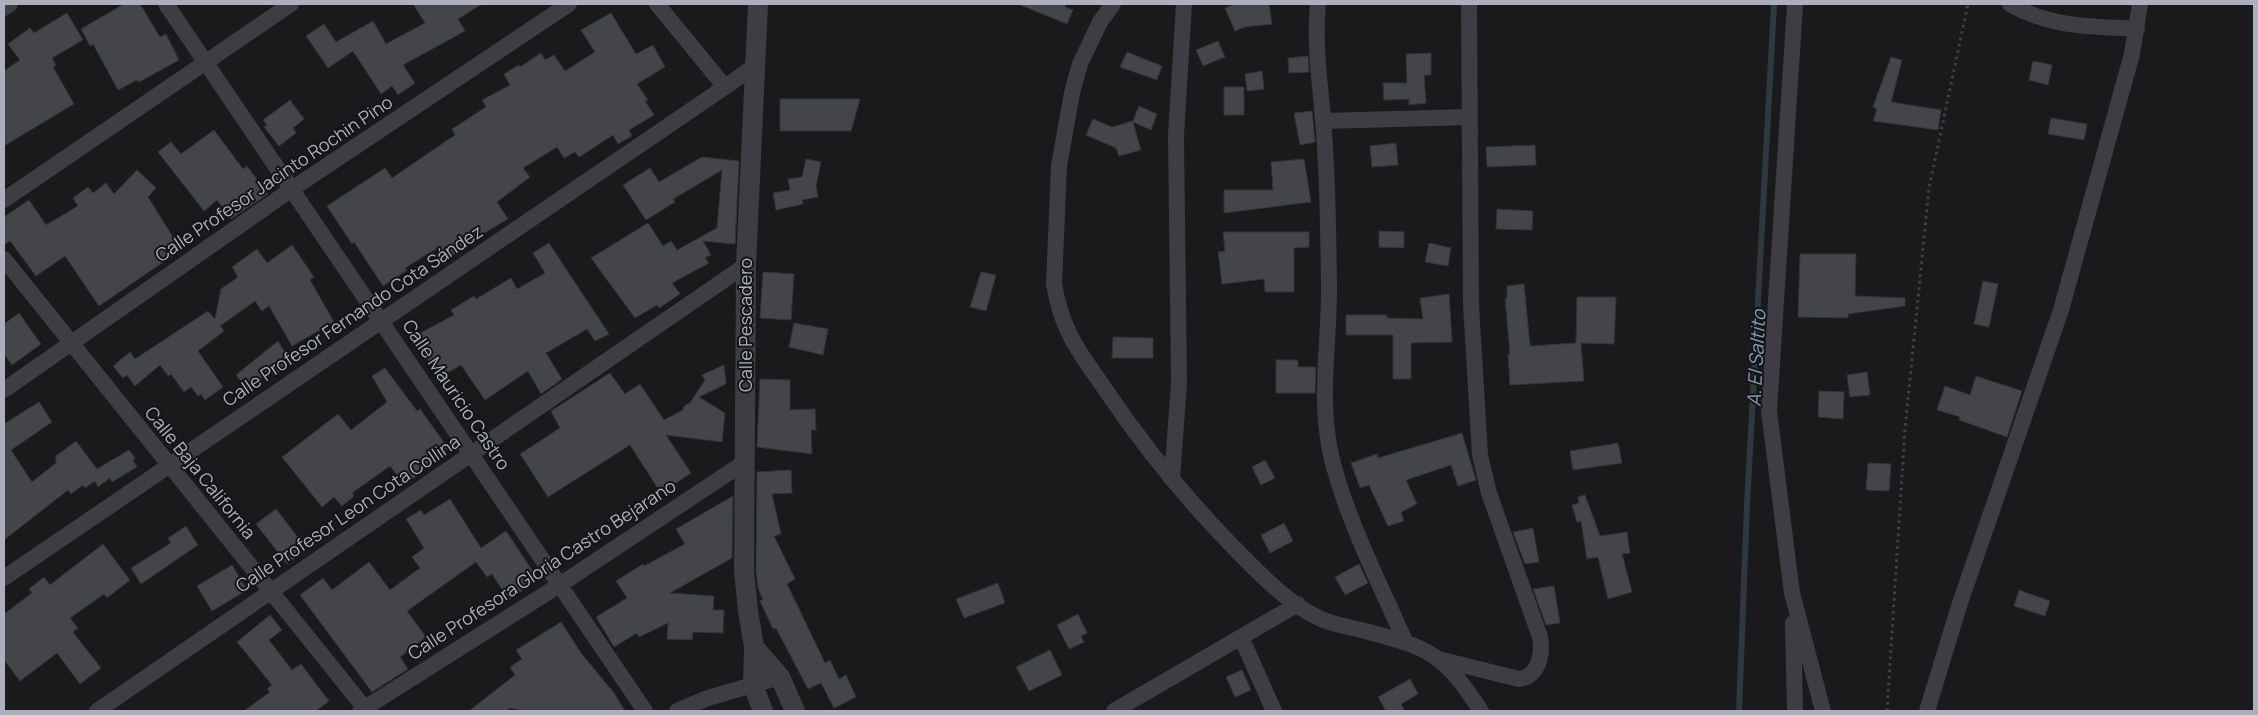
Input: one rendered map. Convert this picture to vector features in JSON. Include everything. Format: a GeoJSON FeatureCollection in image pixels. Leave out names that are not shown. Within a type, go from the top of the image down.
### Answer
{"type":"FeatureCollection","features":[{"type":"Feature","properties":{"kind":"street"},"geometry":{"type":"LineString","coordinates":[[4,8],[10,4]]}},
{"type":"Feature","properties":{"kind":"street","name":"Calle Mauricio Castro"},"geometry":{"type":"LineString","coordinates":[[166,4],[561,584],[645,711]]}},
{"type":"Feature","properties":{"kind":"street"},"geometry":{"type":"LineString","coordinates":[[4,200],[291,4]]}},
{"type":"Feature","properties":{"kind":"street","name":"Calle Profesor Jacinto Rochin Pino"},"geometry":{"type":"LineString","coordinates":[[4,390],[292,190],[569,4]]}},
{"type":"Feature","properties":{"kind":"street"},"geometry":{"type":"LineString","coordinates":[[658,4],[725,87]]}},
{"type":"Feature","properties":{"kind":"street","name":"Calle Pescadero"},"geometry":{"type":"LineString","coordinates":[[753,685],[754,647],[744,571],[746,265],[758,4]]}},
{"type":"Feature","properties":{"kind":"street"},"geometry":{"type":"LineString","coordinates":[[1114,4],[1100,22],[1080,64],[1072,93],[1059,166],[1054,284],[1057,302],[1069,333],[1119,409],[1172,479],[1214,527],[1256,570],[1298,604],[1321,620],[1404,641],[1442,660],[1520,679],[1531,676],[1536,668],[1542,648],[1537,628],[1489,493],[1480,455],[1471,305],[1469,4]]}},
{"type":"Feature","properties":{"kind":"street"},"geometry":{"type":"LineString","coordinates":[[1172,479],[1179,383],[1176,135],[1184,4]]}},
{"type":"Feature","properties":{"kind":"street"},"geometry":{"type":"LineString","coordinates":[[1318,4],[1316,44],[1323,120],[1329,285],[1324,395],[1326,430],[1331,457],[1353,520],[1404,641]]}},
{"type":"Feature","properties":{"kind":"street"},"geometry":{"type":"LineString","coordinates":[[1795,4],[1769,411],[1792,593],[1795,711]]}},
{"type":"Feature","properties":{"kind":"street"},"geometry":{"type":"LineString","coordinates":[[2010,4],[2042,20],[2065,24],[2137,29]]}},
{"type":"Feature","properties":{"kind":"street"},"geometry":{"type":"LineString","coordinates":[[1927,711],[1960,603],[2061,310],[2132,54],[2140,4]]}},
{"type":"Feature","properties":{"kind":"street","name":"Calle Profesor Fernando Cota Sández"},"geometry":{"type":"LineString","coordinates":[[4,578],[382,322],[756,65]]}},
{"type":"Feature","properties":{"kind":"street"},"geometry":{"type":"LineString","coordinates":[[1323,120],[1469,117]]}},
{"type":"Feature","properties":{"kind":"street","name":"Calle Baja California"},"geometry":{"type":"LineString","coordinates":[[4,259],[364,710]]}},
{"type":"Feature","properties":{"kind":"street","name":"Calle Profesor Leon Cota Collina"},"geometry":{"type":"LineString","coordinates":[[97,711],[746,265]]}},
{"type":"Feature","properties":{"kind":"street","name":"Calle Profesora Gloria Castro Bejarano"},"geometry":{"type":"LineString","coordinates":[[364,710],[561,584],[746,462]]}},
{"type":"Feature","properties":{"kind":"street"},"geometry":{"type":"LineString","coordinates":[[1792,593],[1823,711]]}},
{"type":"Feature","properties":{"kind":"street"},"geometry":{"type":"LineString","coordinates":[[1114,711],[1298,604]]}},
{"type":"Feature","properties":{"kind":"street"},"geometry":{"type":"LineString","coordinates":[[1241,637],[1274,711]]}},
{"type":"Feature","properties":{"kind":"street"},"geometry":{"type":"LineString","coordinates":[[754,647],[780,678],[795,711]]}},
{"type":"Feature","properties":{"kind":"street"},"geometry":{"type":"LineString","coordinates":[[1442,660],[1455,674],[1481,711]]}},
{"type":"Feature","properties":{"kind":"street"},"geometry":{"type":"LineString","coordinates":[[677,711],[708,698],[780,678]]}},
{"type":"Feature","properties":{"kind":"street"},"geometry":{"type":"LineString","coordinates":[[753,685],[763,711]]}},
{"type":"Feature","properties":{"kind":"path"},"geometry":{"type":"LineString","coordinates":[[1887,711],[1905,429],[1929,188],[1968,4]]}},
{"type":"Feature","properties":{"kind":"building"},"geometry":{"type":"Polygon","coordinates":[[[124,4],[140,4],[160,37],[166,34],[179,60],[139,82],[137,80],[118,90],[93,44],[90,46],[81,29],[124,4]]]}},
{"type":"Feature","properties":{"kind":"building"},"geometry":{"type":"Polygon","coordinates":[[[413,4],[482,4],[458,19],[465,31],[403,65],[415,83],[398,95],[392,86],[381,94],[353,51],[328,68],[306,36],[324,24],[336,42],[373,21],[386,44],[425,23],[413,4]]]}},
{"type":"Feature","properties":{"kind":"building"},"geometry":{"type":"Polygon","coordinates":[[[1018,4],[1066,4],[1065,7],[1073,10],[1067,24],[1018,4]]]}},
{"type":"Feature","properties":{"kind":"building"},"geometry":{"type":"Polygon","coordinates":[[[1235,4],[1269,4],[1272,24],[1245,27],[1235,31],[1225,8],[1235,4]]]}},
{"type":"Feature","properties":{"kind":"building"},"geometry":{"type":"Polygon","coordinates":[[[67,13],[83,40],[52,58],[56,65],[53,67],[74,104],[4,146],[4,71],[20,60],[8,44],[30,28],[34,33],[67,13]]]}},
{"type":"Feature","properties":{"kind":"building"},"geometry":{"type":"Polygon","coordinates":[[[611,13],[636,54],[653,45],[665,67],[637,84],[648,100],[645,101],[654,115],[629,130],[632,136],[618,144],[613,135],[579,157],[575,152],[564,158],[557,147],[523,168],[530,177],[497,202],[508,219],[457,249],[459,252],[445,259],[439,247],[405,268],[407,270],[383,286],[327,206],[385,168],[392,178],[455,135],[452,129],[486,107],[482,100],[510,85],[504,74],[519,65],[520,67],[541,53],[545,60],[554,55],[565,71],[595,52],[581,30],[611,13]]]}},
{"type":"Feature","properties":{"kind":"building"},"geometry":{"type":"Polygon","coordinates":[[[1218,41],[1225,57],[1203,66],[1196,50],[1218,41]]]}},
{"type":"Feature","properties":{"kind":"building"},"geometry":{"type":"Polygon","coordinates":[[[1127,52],[1162,66],[1157,80],[1120,67],[1127,52]]]}},
{"type":"Feature","properties":{"kind":"building"},"geometry":{"type":"Polygon","coordinates":[[[1431,53],[1431,75],[1424,75],[1426,103],[1409,105],[1409,99],[1384,100],[1383,83],[1407,83],[1406,54],[1431,53]]]}},
{"type":"Feature","properties":{"kind":"building"},"geometry":{"type":"Polygon","coordinates":[[[1308,56],[1309,72],[1289,73],[1288,58],[1308,56]]]}},
{"type":"Feature","properties":{"kind":"building"},"geometry":{"type":"Polygon","coordinates":[[[1891,57],[1902,60],[1891,102],[1941,110],[1938,130],[1873,121],[1877,109],[1873,107],[1891,57]]]}},
{"type":"Feature","properties":{"kind":"building"},"geometry":{"type":"Polygon","coordinates":[[[2033,61],[2052,65],[2048,85],[2029,80],[2033,61]]]}},
{"type":"Feature","properties":{"kind":"building"},"geometry":{"type":"Polygon","coordinates":[[[1262,71],[1264,89],[1247,91],[1245,74],[1262,71]]]}},
{"type":"Feature","properties":{"kind":"building"},"geometry":{"type":"Polygon","coordinates":[[[1224,87],[1244,87],[1244,115],[1224,115],[1224,87]]]}},
{"type":"Feature","properties":{"kind":"building"},"geometry":{"type":"Polygon","coordinates":[[[780,99],[860,99],[851,131],[780,131],[780,99]]]}},
{"type":"Feature","properties":{"kind":"building"},"geometry":{"type":"Polygon","coordinates":[[[290,100],[304,119],[293,128],[296,133],[279,146],[264,127],[267,125],[263,120],[290,100]]]}},
{"type":"Feature","properties":{"kind":"building"},"geometry":{"type":"Polygon","coordinates":[[[1139,106],[1157,114],[1151,130],[1133,122],[1141,150],[1119,156],[1116,148],[1086,135],[1093,119],[1112,127],[1133,121],[1139,106]]]}},
{"type":"Feature","properties":{"kind":"building"},"geometry":{"type":"Polygon","coordinates":[[[1312,111],[1315,142],[1300,145],[1294,113],[1312,111]]]}},
{"type":"Feature","properties":{"kind":"building"},"geometry":{"type":"Polygon","coordinates":[[[2051,118],[2087,124],[2084,140],[2048,134],[2051,118]]]}},
{"type":"Feature","properties":{"kind":"building"},"geometry":{"type":"Polygon","coordinates":[[[214,130],[243,169],[247,166],[268,194],[231,219],[217,200],[204,211],[158,152],[171,142],[181,154],[214,130]]]}},
{"type":"Feature","properties":{"kind":"building"},"geometry":{"type":"Polygon","coordinates":[[[1396,143],[1398,165],[1372,167],[1370,146],[1396,143]]]}},
{"type":"Feature","properties":{"kind":"building"},"geometry":{"type":"Polygon","coordinates":[[[1535,145],[1536,165],[1487,167],[1486,147],[1535,145]]]}},
{"type":"Feature","properties":{"kind":"building"},"geometry":{"type":"Polygon","coordinates":[[[702,157],[739,161],[735,244],[703,241],[711,255],[705,258],[709,263],[672,283],[680,294],[659,308],[657,305],[635,318],[591,258],[648,223],[663,246],[671,241],[677,250],[717,228],[722,170],[673,199],[675,202],[646,220],[623,185],[650,168],[659,182],[702,157]]]}},
{"type":"Feature","properties":{"kind":"building"},"geometry":{"type":"Polygon","coordinates":[[[806,159],[821,162],[816,186],[818,197],[802,200],[803,204],[776,210],[773,193],[790,190],[788,179],[802,177],[806,159]]]}},
{"type":"Feature","properties":{"kind":"building"},"geometry":{"type":"Polygon","coordinates":[[[1304,159],[1311,202],[1224,213],[1224,190],[1273,190],[1271,162],[1304,159]]]}},
{"type":"Feature","properties":{"kind":"building"},"geometry":{"type":"Polygon","coordinates":[[[137,170],[156,188],[148,197],[181,250],[99,306],[65,256],[36,276],[10,241],[4,245],[4,217],[29,200],[46,225],[78,206],[73,198],[88,187],[93,193],[106,183],[114,194],[137,170]]]}},
{"type":"Feature","properties":{"kind":"building"},"geometry":{"type":"Polygon","coordinates":[[[1497,209],[1533,211],[1532,230],[1496,229],[1497,209]]]}},
{"type":"Feature","properties":{"kind":"building"},"geometry":{"type":"Polygon","coordinates":[[[1379,231],[1404,232],[1404,248],[1379,247],[1379,231]]]}},
{"type":"Feature","properties":{"kind":"building"},"geometry":{"type":"Polygon","coordinates":[[[1223,232],[1309,232],[1309,247],[1294,248],[1294,292],[1265,292],[1264,279],[1222,284],[1218,252],[1225,251],[1223,232]]]}},
{"type":"Feature","properties":{"kind":"building"},"geometry":{"type":"Polygon","coordinates":[[[549,243],[609,334],[595,341],[587,329],[546,353],[562,379],[541,394],[528,371],[485,400],[461,365],[438,378],[415,336],[454,315],[451,310],[474,296],[476,299],[511,278],[517,289],[545,273],[533,253],[549,243]]]}},
{"type":"Feature","properties":{"kind":"building"},"geometry":{"type":"Polygon","coordinates":[[[1429,243],[1451,248],[1448,266],[1425,262],[1429,243]]]}},
{"type":"Feature","properties":{"kind":"building"},"geometry":{"type":"Polygon","coordinates":[[[292,245],[314,277],[310,280],[334,322],[292,346],[269,306],[262,311],[255,301],[220,326],[224,331],[198,351],[223,387],[205,400],[201,394],[198,396],[191,387],[184,392],[171,374],[168,376],[160,365],[135,386],[127,375],[123,378],[113,366],[130,352],[135,359],[208,311],[215,319],[221,289],[238,277],[232,267],[257,249],[267,263],[292,245]]]}},
{"type":"Feature","properties":{"kind":"building"},"geometry":{"type":"Polygon","coordinates":[[[1800,254],[1856,254],[1855,296],[1905,298],[1905,306],[1848,314],[1848,318],[1798,317],[1800,254]]]}},
{"type":"Feature","properties":{"kind":"building"},"geometry":{"type":"Polygon","coordinates":[[[763,272],[794,274],[791,320],[760,318],[763,272]]]}},
{"type":"Feature","properties":{"kind":"building"},"geometry":{"type":"Polygon","coordinates":[[[981,272],[996,275],[986,311],[970,307],[981,272]]]}},
{"type":"Feature","properties":{"kind":"building"},"geometry":{"type":"Polygon","coordinates":[[[1983,281],[1998,284],[1989,327],[1974,324],[1983,281]]]}},
{"type":"Feature","properties":{"kind":"building"},"geometry":{"type":"Polygon","coordinates":[[[1524,284],[1530,346],[1576,343],[1577,297],[1616,297],[1614,344],[1581,343],[1584,381],[1510,385],[1508,354],[1510,354],[1505,298],[1507,298],[1507,286],[1524,284]]]}},
{"type":"Feature","properties":{"kind":"building"},"geometry":{"type":"Polygon","coordinates":[[[1449,294],[1452,342],[1411,343],[1411,379],[1393,379],[1393,335],[1346,335],[1346,315],[1387,315],[1387,318],[1423,319],[1420,298],[1449,294]]]}},
{"type":"Feature","properties":{"kind":"building"},"geometry":{"type":"Polygon","coordinates":[[[19,313],[41,344],[12,365],[4,354],[4,324],[19,313]]]}},
{"type":"Feature","properties":{"kind":"building"},"geometry":{"type":"Polygon","coordinates":[[[794,323],[828,329],[823,355],[789,347],[794,323]]]}},
{"type":"Feature","properties":{"kind":"building"},"geometry":{"type":"Polygon","coordinates":[[[1113,337],[1153,338],[1153,358],[1112,358],[1113,337]]]}},
{"type":"Feature","properties":{"kind":"building"},"geometry":{"type":"Polygon","coordinates":[[[278,341],[292,364],[274,376],[270,370],[248,389],[236,375],[278,341]]]}},
{"type":"Feature","properties":{"kind":"building"},"geometry":{"type":"Polygon","coordinates":[[[1276,360],[1298,360],[1298,367],[1316,367],[1315,393],[1276,393],[1276,360]]]}},
{"type":"Feature","properties":{"kind":"building"},"geometry":{"type":"Polygon","coordinates":[[[724,365],[726,384],[699,397],[725,413],[722,442],[666,435],[691,473],[661,493],[630,445],[548,497],[520,454],[560,428],[551,411],[610,373],[625,394],[640,384],[664,420],[683,410],[684,406],[690,403],[705,380],[702,375],[724,365]]]}},
{"type":"Feature","properties":{"kind":"building"},"geometry":{"type":"Polygon","coordinates":[[[385,368],[417,411],[420,409],[448,448],[428,462],[430,465],[405,485],[390,466],[352,493],[354,496],[342,506],[334,497],[322,507],[282,457],[338,414],[351,430],[387,402],[372,376],[385,368]]]}},
{"type":"Feature","properties":{"kind":"building"},"geometry":{"type":"Polygon","coordinates":[[[1867,372],[1870,395],[1850,397],[1847,375],[1867,372]]]}},
{"type":"Feature","properties":{"kind":"building"},"geometry":{"type":"Polygon","coordinates":[[[1976,376],[2022,391],[2007,437],[1959,420],[1960,417],[1937,410],[1945,386],[1970,395],[1976,376]]]}},
{"type":"Feature","properties":{"kind":"building"},"geometry":{"type":"Polygon","coordinates":[[[760,379],[790,380],[790,410],[815,409],[816,430],[811,430],[812,454],[757,447],[760,379]]]}},
{"type":"Feature","properties":{"kind":"building"},"geometry":{"type":"Polygon","coordinates":[[[1819,391],[1844,392],[1843,419],[1818,417],[1819,391]]]}},
{"type":"Feature","properties":{"kind":"building"},"geometry":{"type":"Polygon","coordinates":[[[39,402],[52,422],[11,450],[32,482],[56,463],[56,456],[76,441],[97,469],[129,450],[135,458],[133,460],[137,467],[112,482],[110,478],[98,487],[95,481],[85,488],[83,485],[71,494],[68,490],[4,540],[4,424],[39,402]]]}},
{"type":"Feature","properties":{"kind":"building"},"geometry":{"type":"Polygon","coordinates":[[[1462,433],[1476,480],[1458,486],[1451,465],[1406,480],[1417,504],[1401,512],[1404,521],[1388,526],[1369,485],[1360,488],[1351,463],[1377,454],[1378,458],[1462,433]]]}},
{"type":"Feature","properties":{"kind":"building"},"geometry":{"type":"Polygon","coordinates":[[[1618,443],[1622,463],[1573,470],[1570,451],[1618,443]]]}},
{"type":"Feature","properties":{"kind":"building"},"geometry":{"type":"Polygon","coordinates":[[[1265,460],[1275,478],[1261,485],[1252,467],[1265,460]]]}},
{"type":"Feature","properties":{"kind":"building"},"geometry":{"type":"Polygon","coordinates":[[[1868,463],[1891,464],[1889,491],[1866,490],[1868,463]]]}},
{"type":"Feature","properties":{"kind":"building"},"geometry":{"type":"Polygon","coordinates":[[[791,470],[792,493],[772,494],[781,534],[774,536],[795,579],[787,584],[825,663],[830,660],[839,679],[846,675],[856,697],[834,708],[821,683],[808,689],[776,628],[773,629],[760,601],[763,600],[758,588],[756,570],[757,472],[791,470]]]}},
{"type":"Feature","properties":{"kind":"building"},"geometry":{"type":"Polygon","coordinates":[[[1585,495],[1600,536],[1627,532],[1630,553],[1622,554],[1632,592],[1608,599],[1598,557],[1587,559],[1581,521],[1577,522],[1572,505],[1579,503],[1578,497],[1585,495]]]}},
{"type":"Feature","properties":{"kind":"building"},"geometry":{"type":"Polygon","coordinates":[[[733,496],[732,558],[670,593],[714,596],[713,610],[724,610],[723,633],[693,632],[692,640],[667,639],[668,623],[639,637],[637,633],[614,647],[596,617],[627,598],[616,581],[643,564],[644,566],[685,544],[676,529],[733,496]]]}},
{"type":"Feature","properties":{"kind":"building"},"geometry":{"type":"Polygon","coordinates":[[[450,499],[481,548],[506,531],[538,579],[509,600],[492,574],[487,577],[476,562],[407,611],[426,637],[400,657],[408,669],[372,692],[300,595],[323,578],[332,590],[369,562],[390,590],[420,568],[412,557],[424,548],[406,519],[421,510],[424,515],[450,499]]]}},
{"type":"Feature","properties":{"kind":"building"},"geometry":{"type":"Polygon","coordinates":[[[276,509],[307,549],[287,564],[256,524],[276,509]]]}},
{"type":"Feature","properties":{"kind":"building"},"geometry":{"type":"Polygon","coordinates":[[[1284,523],[1293,541],[1270,553],[1261,535],[1284,523]]]}},
{"type":"Feature","properties":{"kind":"building"},"geometry":{"type":"Polygon","coordinates":[[[186,526],[198,545],[141,584],[131,568],[171,543],[168,538],[186,526]]]}},
{"type":"Feature","properties":{"kind":"building"},"geometry":{"type":"Polygon","coordinates":[[[1533,528],[1539,562],[1525,564],[1513,532],[1533,528]]]}},
{"type":"Feature","properties":{"kind":"building"},"geometry":{"type":"Polygon","coordinates":[[[103,544],[130,580],[107,598],[104,594],[70,618],[78,628],[73,632],[101,668],[80,684],[57,653],[20,681],[4,660],[4,614],[32,593],[29,589],[44,577],[50,585],[103,544]]]}},
{"type":"Feature","properties":{"kind":"building"},"geometry":{"type":"Polygon","coordinates":[[[1359,564],[1368,583],[1345,595],[1335,577],[1359,564]]]}},
{"type":"Feature","properties":{"kind":"building"},"geometry":{"type":"Polygon","coordinates":[[[232,565],[247,590],[212,611],[197,586],[232,565]]]}},
{"type":"Feature","properties":{"kind":"building"},"geometry":{"type":"Polygon","coordinates":[[[998,583],[1005,603],[964,618],[956,599],[998,583]]]}},
{"type":"Feature","properties":{"kind":"building"},"geometry":{"type":"Polygon","coordinates":[[[1554,586],[1560,623],[1546,625],[1533,589],[1554,586]]]}},
{"type":"Feature","properties":{"kind":"building"},"geometry":{"type":"Polygon","coordinates":[[[2019,590],[2050,601],[2045,616],[2014,606],[2019,590]]]}},
{"type":"Feature","properties":{"kind":"building"},"geometry":{"type":"Polygon","coordinates":[[[1078,614],[1087,633],[1081,636],[1084,642],[1069,649],[1057,625],[1078,614]]]}},
{"type":"Feature","properties":{"kind":"building"},"geometry":{"type":"Polygon","coordinates":[[[270,615],[282,630],[269,640],[292,670],[301,664],[329,701],[316,711],[244,711],[270,692],[267,689],[272,685],[237,642],[270,615]]]}},
{"type":"Feature","properties":{"kind":"building"},"geometry":{"type":"Polygon","coordinates":[[[561,622],[581,653],[614,693],[625,711],[524,711],[509,708],[508,711],[469,711],[515,675],[510,667],[522,659],[516,650],[561,622]]]}},
{"type":"Feature","properties":{"kind":"building"},"geometry":{"type":"Polygon","coordinates":[[[1050,650],[1062,675],[1029,691],[1016,667],[1050,650]]]}},
{"type":"Feature","properties":{"kind":"building"},"geometry":{"type":"Polygon","coordinates":[[[1242,670],[1251,690],[1235,697],[1226,677],[1242,670]]]}},
{"type":"Feature","properties":{"kind":"building"},"geometry":{"type":"Polygon","coordinates":[[[1410,679],[1418,694],[1401,704],[1405,711],[1386,711],[1378,697],[1410,679]]]}},
{"type":"Feature","properties":{"kind":"waterway","name":"A. El Saltito"},"geometry":{"type":"LineString","coordinates":[[1739,711],[1747,505],[1774,4]]}}]}
